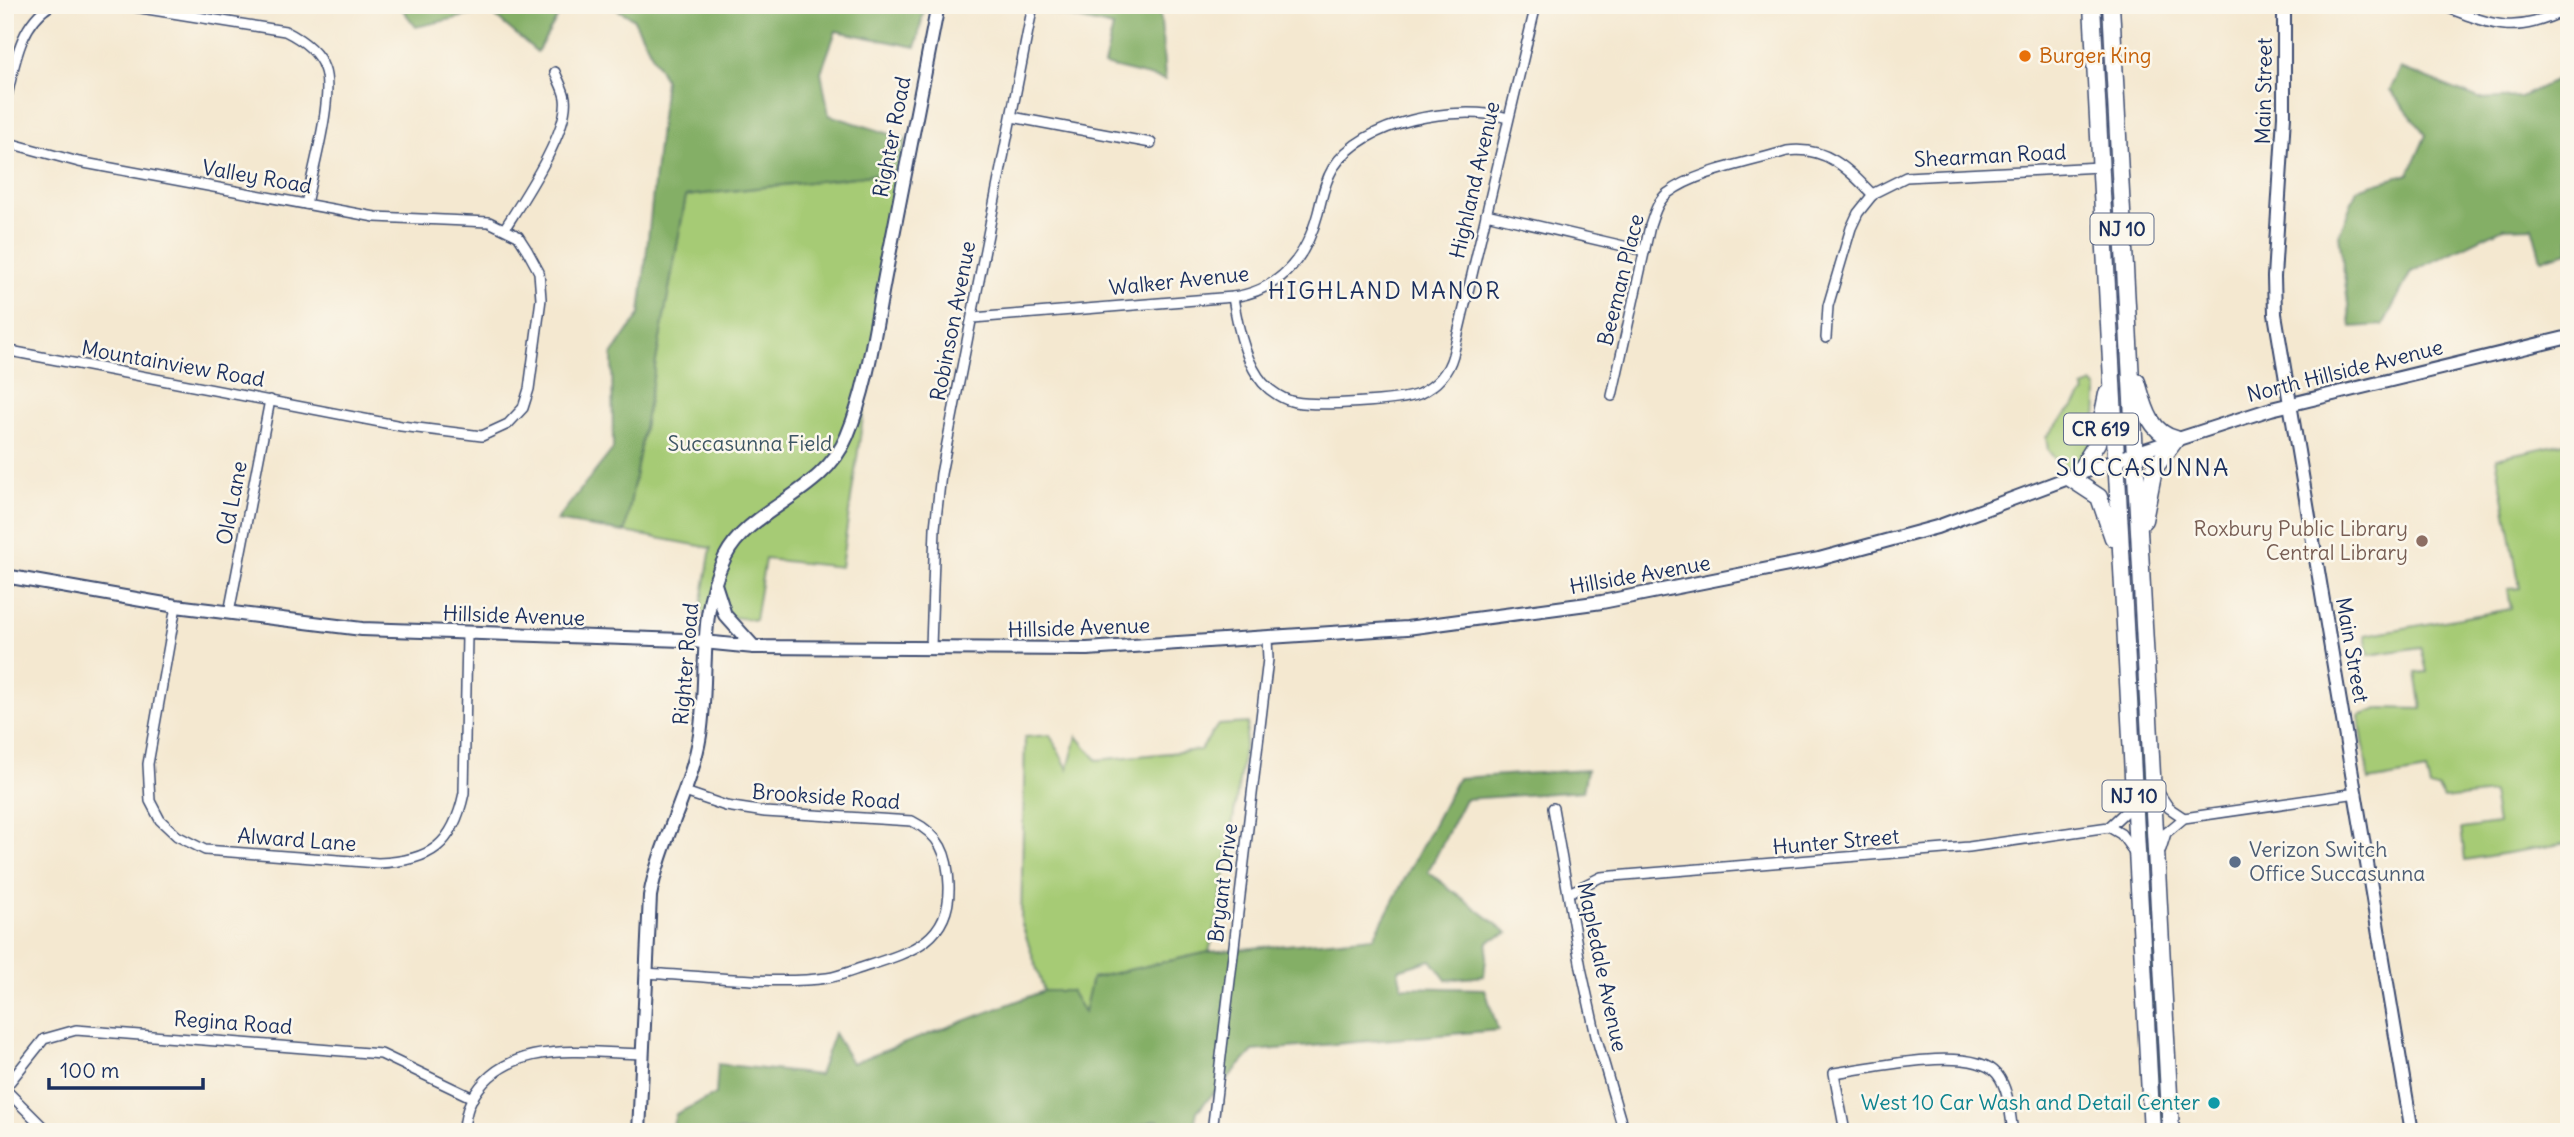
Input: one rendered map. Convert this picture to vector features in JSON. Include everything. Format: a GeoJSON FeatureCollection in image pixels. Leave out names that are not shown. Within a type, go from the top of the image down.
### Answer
{"type":"FeatureCollection","features":[{"type":"Feature","properties":{"kind":"highway","name":"NJ 10"},"geometry":{"type":"LineString","coordinates":[[2091,5],[2152,1132]]}},
{"type":"Feature","properties":{"kind":"highway","name":"NJ 10"},"geometry":{"type":"LineString","coordinates":[[2110,5],[2171,1132]]}},
{"type":"Feature","properties":{"kind":"highway"},"geometry":{"type":"LineString","coordinates":[[2130,360],[2150,419],[2164,434],[2176,439]]}},
{"type":"Feature","properties":{"kind":"highway","name":"CR 619"},"geometry":{"type":"LineString","coordinates":[[2073,477],[2097,443],[2112,375]]}},
{"type":"Feature","properties":{"kind":"highway","name":"CR 619"},"geometry":{"type":"LineString","coordinates":[[2139,553],[2154,469],[2176,439]]}},
{"type":"Feature","properties":{"kind":"highway"},"geometry":{"type":"LineString","coordinates":[[2073,477],[2095,493],[2102,502],[2122,572]]}},
{"type":"Feature","properties":{"kind":"main road","name":"Righter Road"},"geometry":{"type":"LineString","coordinates":[[639,1132],[645,973],[653,877],[685,792],[700,735],[706,643],[715,584],[731,549],[758,523],[820,476],[839,453],[849,432],[871,345],[938,5]]}},
{"type":"Feature","properties":{"kind":"main road","name":"Main Street"},"geometry":{"type":"LineString","coordinates":[[2284,5],[2284,116],[2274,277],[2276,323],[2292,405],[2412,1132]]}},
{"type":"Feature","properties":{"kind":"main road","name":"North Hillside Avenue"},"geometry":{"type":"LineString","coordinates":[[2135,453],[2292,405],[2569,337]]}},
{"type":"Feature","properties":{"kind":"main road","name":"Hillside Avenue"},"geometry":{"type":"LineString","coordinates":[[5,576],[176,606],[362,629],[754,647],[1087,649],[1407,628],[1536,613],[1712,582],[1885,542],[1967,517],[2135,453]]}},
{"type":"Feature","properties":{"kind":"main road"},"geometry":{"type":"LineString","coordinates":[[715,584],[724,615],[754,647]]}},
{"type":"Feature","properties":{"kind":"street"},"geometry":{"type":"LineString","coordinates":[[5,104],[24,36],[32,22],[51,5]]}},
{"type":"Feature","properties":{"kind":"street"},"geometry":{"type":"LineString","coordinates":[[122,5],[285,31],[307,44],[324,67],[327,94],[306,204]]}},
{"type":"Feature","properties":{"kind":"street","name":"Robinson Avenue"},"geometry":{"type":"LineString","coordinates":[[931,647],[935,528],[941,474],[1033,5]]}},
{"type":"Feature","properties":{"kind":"street","name":"Highland Avenue"},"geometry":{"type":"LineString","coordinates":[[1233,297],[1251,362],[1263,383],[1283,398],[1309,403],[1415,395],[1437,382],[1450,364],[1536,5]]}},
{"type":"Feature","properties":{"kind":"street"},"geometry":{"type":"LineString","coordinates":[[2441,5],[2483,22],[2509,27],[2541,22],[2569,9]]}},
{"type":"Feature","properties":{"kind":"street"},"geometry":{"type":"LineString","coordinates":[[505,228],[548,158],[557,134],[566,99],[555,72]]}},
{"type":"Feature","properties":{"kind":"street","name":"Walker Avenue"},"geometry":{"type":"LineString","coordinates":[[973,318],[1233,297],[1272,284],[1298,262],[1309,243],[1325,184],[1334,167],[1356,144],[1418,118],[1448,112],[1486,112],[1508,118]]}},
{"type":"Feature","properties":{"kind":"street"},"geometry":{"type":"LineString","coordinates":[[1012,117],[1151,143]]}},
{"type":"Feature","properties":{"kind":"street","name":"Valley Road"},"geometry":{"type":"LineString","coordinates":[[5,142],[79,162],[375,216],[489,222],[505,228]]}},
{"type":"Feature","properties":{"kind":"street","name":"Beeman Place"},"geometry":{"type":"LineString","coordinates":[[1612,397],[1645,251],[1657,206],[1666,194],[1692,180],[1787,151],[1802,149],[1834,158],[1873,195]]}},
{"type":"Feature","properties":{"kind":"street","name":"Shearman Road"},"geometry":{"type":"LineString","coordinates":[[1826,338],[1828,306],[1851,228],[1873,195],[1906,177],[2100,167]]}},
{"type":"Feature","properties":{"kind":"street"},"geometry":{"type":"LineString","coordinates":[[1486,214],[1645,251]]}},
{"type":"Feature","properties":{"kind":"street","name":"Mountainview Road"},"geometry":{"type":"LineString","coordinates":[[5,350],[464,437],[482,436],[509,424],[523,408],[529,389],[541,299],[539,272],[518,236],[505,228]]}},
{"type":"Feature","properties":{"kind":"street","name":"Old Lane"},"geometry":{"type":"LineString","coordinates":[[229,613],[270,400]]}},
{"type":"Feature","properties":{"kind":"street","name":"Alward Lane"},"geometry":{"type":"LineString","coordinates":[[176,606],[148,764],[150,801],[165,826],[191,845],[205,850],[254,855],[321,861],[402,862],[424,856],[440,845],[459,816],[464,793],[467,635]]}},
{"type":"Feature","properties":{"kind":"street","name":"Bryant Drive"},"geometry":{"type":"LineString","coordinates":[[1212,1132],[1268,659],[1267,638]]}},
{"type":"Feature","properties":{"kind":"street"},"geometry":{"type":"LineString","coordinates":[[2152,777],[2164,802],[2184,818]]}},
{"type":"Feature","properties":{"kind":"street","name":"Brookside Road"},"geometry":{"type":"LineString","coordinates":[[645,973],[829,978],[903,955],[923,945],[947,913],[949,866],[943,846],[929,830],[912,821],[883,817],[765,812],[726,806],[685,792]]}},
{"type":"Feature","properties":{"kind":"street"},"geometry":{"type":"LineString","coordinates":[[2134,792],[2125,813],[2109,827],[2125,838],[2138,861]]}},
{"type":"Feature","properties":{"kind":"street"},"geometry":{"type":"LineString","coordinates":[[2157,863],[2166,833],[2184,818],[2357,793]]}},
{"type":"Feature","properties":{"kind":"street","name":"Mapledale Avenue"},"geometry":{"type":"LineString","coordinates":[[1553,808],[1581,968],[1596,1036],[1624,1132]]}},
{"type":"Feature","properties":{"kind":"street","name":"Hunter Street"},"geometry":{"type":"LineString","coordinates":[[1569,892],[1601,877],[1969,847],[2109,827]]}},
{"type":"Feature","properties":{"kind":"street","name":"Regina Road"},"geometry":{"type":"LineString","coordinates":[[5,1089],[44,1039],[76,1030],[381,1054],[473,1098]]}},
{"type":"Feature","properties":{"kind":"street"},"geometry":{"type":"LineString","coordinates":[[463,1132],[473,1098],[495,1073],[521,1057],[555,1052],[642,1054]]}},
{"type":"Feature","properties":{"kind":"street"},"geometry":{"type":"LineString","coordinates":[[1845,1132],[1834,1073],[1964,1058],[1986,1065],[1998,1075],[2005,1091],[2012,1132]]}},
{"type":"Feature","properties":{"kind":"street"},"geometry":{"type":"LineString","coordinates":[[5,1089],[48,1132]]}},
{"type":"Feature","properties":{"kind":"green space"},"geometry":{"type":"Polygon","coordinates":[[[399,5],[565,5],[537,52],[489,11],[416,27],[399,5]]]}},
{"type":"Feature","properties":{"kind":"green space"},"geometry":{"type":"Polygon","coordinates":[[[609,5],[925,5],[916,47],[836,31],[821,72],[829,115],[906,139],[899,172],[686,196],[625,532],[556,521],[613,449],[612,355],[640,314],[665,80],[633,18],[609,5]]]}},
{"type":"Feature","properties":{"kind":"green space"},"geometry":{"type":"Polygon","coordinates":[[[1049,5],[1160,5],[1165,80],[1104,65],[1113,27],[1043,11],[1049,5]]]}},
{"type":"Feature","properties":{"kind":"green space"},"geometry":{"type":"Polygon","coordinates":[[[2098,5],[2104,5],[2112,149],[2098,5]]]}},
{"type":"Feature","properties":{"kind":"green space"},"geometry":{"type":"Polygon","coordinates":[[[2401,68],[2479,99],[2521,97],[2569,74],[2569,252],[2541,259],[2532,227],[2503,228],[2411,272],[2383,325],[2351,327],[2339,235],[2357,189],[2409,174],[2426,135],[2390,90],[2401,68]]]}},
{"type":"Feature","properties":{"kind":"green space","name":"Succasunna Field"},"geometry":{"type":"Polygon","coordinates":[[[899,172],[841,567],[765,559],[755,620],[700,613],[711,548],[625,532],[686,196],[899,172]]]}},
{"type":"Feature","properties":{"kind":"green space"},"geometry":{"type":"Polygon","coordinates":[[[2092,383],[2097,388],[2097,411],[2089,448],[2075,465],[2063,469],[2048,450],[2046,437],[2085,393],[2083,388],[2092,383]]]}},
{"type":"Feature","properties":{"kind":"green space"},"geometry":{"type":"Polygon","coordinates":[[[2569,442],[2569,843],[2465,860],[2461,829],[2497,824],[2492,793],[2444,799],[2438,788],[2430,788],[2426,771],[2369,781],[2359,716],[2381,708],[2422,709],[2416,673],[2427,672],[2421,647],[2369,655],[2365,635],[2511,609],[2508,589],[2520,588],[2496,458],[2569,442]]]}},
{"type":"Feature","properties":{"kind":"green space"},"geometry":{"type":"Polygon","coordinates":[[[2133,620],[2138,643],[2148,806],[2140,806],[2133,620]]]}},
{"type":"Feature","properties":{"kind":"green space"},"geometry":{"type":"Polygon","coordinates":[[[1248,723],[1218,917],[1209,952],[1092,978],[1084,1013],[1071,991],[1044,991],[1021,921],[1025,737],[1050,735],[1068,769],[1077,736],[1097,760],[1200,750],[1218,725],[1248,723]]]}},
{"type":"Feature","properties":{"kind":"green space"},"geometry":{"type":"Polygon","coordinates":[[[1587,770],[1583,791],[1465,799],[1428,872],[1508,933],[1488,941],[1484,976],[1446,980],[1431,960],[1398,970],[1402,987],[1485,989],[1498,1030],[1253,1051],[1197,1111],[1193,1132],[1174,1132],[1157,1120],[1117,1132],[671,1132],[676,1114],[716,1094],[718,1064],[819,1075],[834,1033],[852,1063],[1044,991],[1071,991],[1084,1012],[1092,978],[1209,952],[1374,937],[1458,778],[1587,770]]]}},
{"type":"Feature","properties":{"kind":"green space"},"geometry":{"type":"Polygon","coordinates":[[[2141,810],[2148,810],[2166,1132],[2158,1132],[2141,810]]]}},
{"type":"Feature","properties":{"kind":"green space"},"geometry":{"type":"Polygon","coordinates":[[[1157,1120],[1174,1132],[1117,1132],[1157,1120]]]}},
{"type":"Feature","properties":{"kind":"place","name":"Burger King"},"geometry":{"type":"Point","coordinates":[2025,56]}},
{"type":"Feature","properties":{"kind":"place","name":"Roxbury Public Library Central Library"},"geometry":{"type":"Point","coordinates":[2422,541]}},
{"type":"Feature","properties":{"kind":"place","name":"Verizon Switch Office Succasunna"},"geometry":{"type":"Point","coordinates":[2235,862]}},
{"type":"Feature","properties":{"kind":"place","name":"West 10 Car Wash and Detail Center"},"geometry":{"type":"Point","coordinates":[2214,1103]}},
{"type":"Feature","properties":{"kind":"district","name":"HIGHLAND MANOR"},"geometry":{"type":"Point","coordinates":[1385,291]}},
{"type":"Feature","properties":{"kind":"district","name":"SUCCASUNNA"},"geometry":{"type":"Point","coordinates":[2143,468]}}]}
